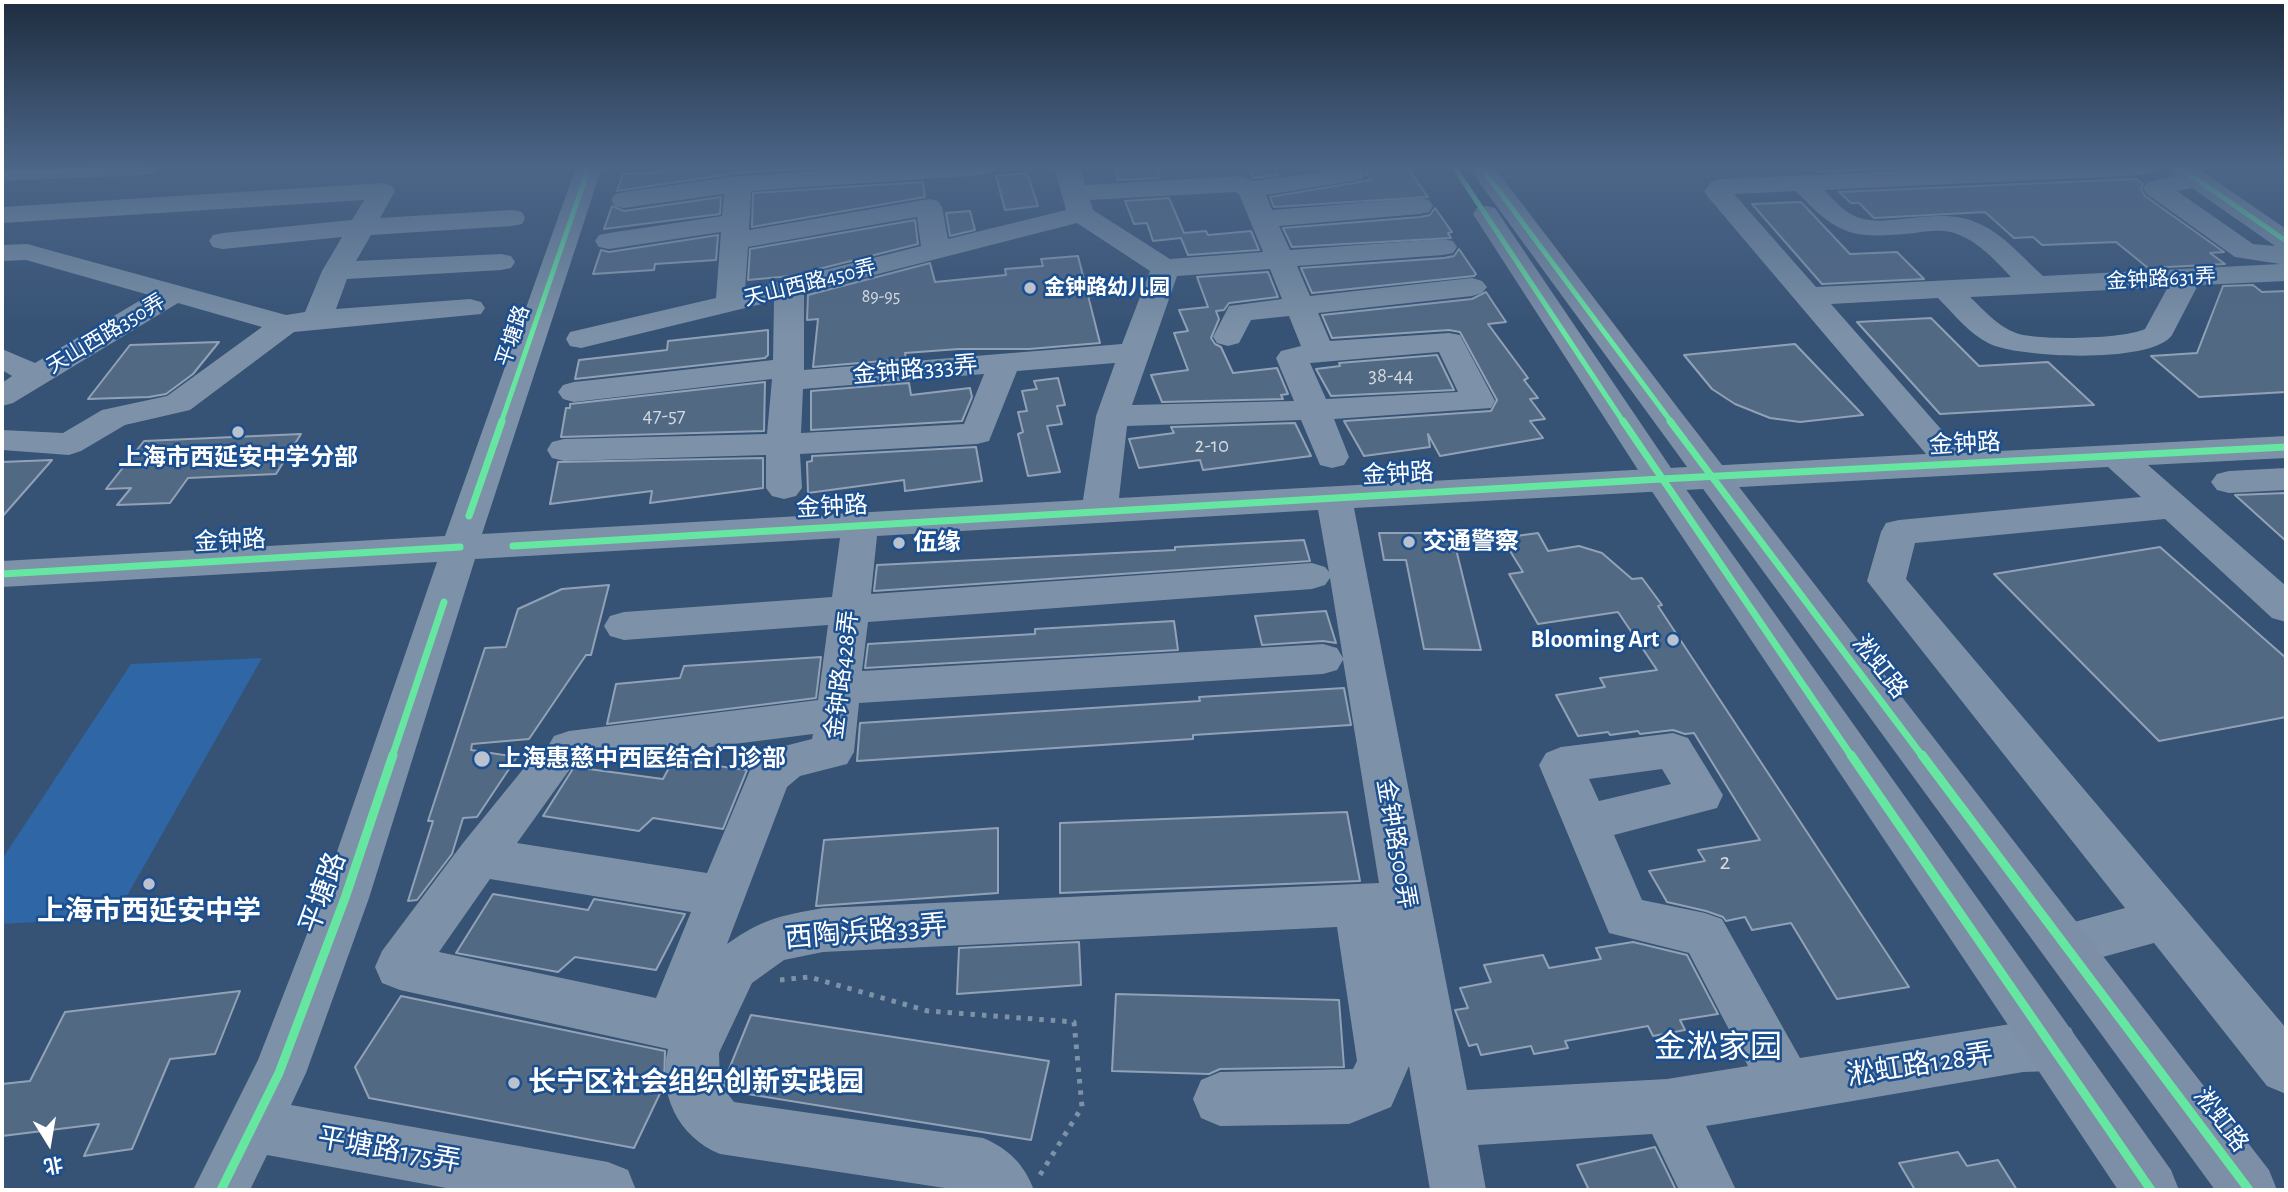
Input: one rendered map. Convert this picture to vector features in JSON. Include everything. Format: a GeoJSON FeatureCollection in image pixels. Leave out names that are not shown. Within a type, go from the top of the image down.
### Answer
{"type":"FeatureCollection","features":[{"type":"Feature","properties":{"kind":"main road"},"geometry":{"type":"LineString","coordinates":[[1491,223],[1661,479],[2151,1190]]}},
{"type":"Feature","properties":{"kind":"main road","name":"淞虹路"},"geometry":{"type":"LineString","coordinates":[[1522,223],[1709,477],[2249,1190]]}},
{"type":"Feature","properties":{"kind":"street","name":"天山西路350弄"},"geometry":{"type":"LineString","coordinates":[[15,253],[58,223]]}},
{"type":"Feature","properties":{"kind":"street"},"geometry":{"type":"LineString","coordinates":[[317,319],[336,271],[364,223]]}},
{"type":"Feature","properties":{"kind":"street"},"geometry":{"type":"LineString","coordinates":[[223,241],[435,223]]}},
{"type":"Feature","properties":{"kind":"street","name":"平塘路"},"geometry":{"type":"LineString","coordinates":[[221,1190],[279,1073],[345,898],[570,223]]}},
{"type":"Feature","properties":{"kind":"street","name":"天山西路450弄"},"geometry":{"type":"LineString","coordinates":[[736,223],[730,303],[936,251],[1001,223]]}},
{"type":"Feature","properties":{"kind":"street"},"geometry":{"type":"LineString","coordinates":[[609,241],[803,223]]}},
{"type":"Feature","properties":{"kind":"street"},"geometry":{"type":"LineString","coordinates":[[931,223],[936,251]]}},
{"type":"Feature","properties":{"kind":"street"},"geometry":{"type":"LineString","coordinates":[[1111,223],[1165,268],[1443,247]]}},
{"type":"Feature","properties":{"kind":"street"},"geometry":{"type":"LineString","coordinates":[[1264,223],[1319,351]]}},
{"type":"Feature","properties":{"kind":"street"},"geometry":{"type":"LineString","coordinates":[[1744,223],[1953,464]]}},
{"type":"Feature","properties":{"kind":"street"},"geometry":{"type":"LineString","coordinates":[[1847,223],[1868,227],[1944,223],[1963,227],[1980,235],[2036,285]]}},
{"type":"Feature","properties":{"kind":"street"},"geometry":{"type":"LineString","coordinates":[[2205,223],[2245,251],[2279,250]]}},
{"type":"Feature","properties":{"kind":"street"},"geometry":{"type":"LineString","coordinates":[[2244,223],[2279,250]]}},
{"type":"Feature","properties":{"kind":"street","name":"天山西路350弄"},"geometry":{"type":"LineString","coordinates":[[15,253],[285,324],[317,319],[470,308]]}},
{"type":"Feature","properties":{"kind":"street"},"geometry":{"type":"LineString","coordinates":[[336,271],[501,262]]}},
{"type":"Feature","properties":{"kind":"street"},"geometry":{"type":"LineString","coordinates":[[1099,511],[1112,416],[1165,268]]}},
{"type":"Feature","properties":{"kind":"street","name":"金钟路631弄"},"geometry":{"type":"LineString","coordinates":[[1808,296],[2286,272]]}},
{"type":"Feature","properties":{"kind":"street"},"geometry":{"type":"LineString","coordinates":[[1946,290],[1989,330],[2008,341],[2035,346],[2131,343],[2158,335],[2188,278]]}},
{"type":"Feature","properties":{"kind":"street"},"geometry":{"type":"LineString","coordinates":[[784,488],[789,288]]}},
{"type":"Feature","properties":{"kind":"street"},"geometry":{"type":"LineString","coordinates":[[1228,337],[1240,312],[1472,288]]}},
{"type":"Feature","properties":{"kind":"street","name":"天山西路350弄"},"geometry":{"type":"LineString","coordinates":[[2,358],[36,376],[174,293]]}},
{"type":"Feature","properties":{"kind":"street"},"geometry":{"type":"LineString","coordinates":[[581,339],[730,303]]}},
{"type":"Feature","properties":{"kind":"street"},"geometry":{"type":"LineString","coordinates":[[2,440],[69,444],[114,416],[178,403],[285,324]]}},
{"type":"Feature","properties":{"kind":"street"},"geometry":{"type":"LineString","coordinates":[[1112,416],[1314,410],[1479,401],[1448,342],[1319,351],[1292,358],[1314,410]]}},
{"type":"Feature","properties":{"kind":"street","name":"金钟路333弄"},"geometry":{"type":"LineString","coordinates":[[574,392],[788,374],[1004,363],[1135,352]]}},
{"type":"Feature","properties":{"kind":"street"},"geometry":{"type":"LineString","coordinates":[[564,450],[783,444],[977,434],[1004,363]]}},
{"type":"Feature","properties":{"kind":"street"},"geometry":{"type":"LineString","coordinates":[[2,397],[36,376]]}},
{"type":"Feature","properties":{"kind":"street","name":"金钟路500弄"},"geometry":{"type":"LineString","coordinates":[[1314,410],[1333,477],[1382,904],[1445,1117],[1458,1190]]}},
{"type":"Feature","properties":{"kind":"street","name":"金钟路"},"geometry":{"type":"LineString","coordinates":[[2,574],[1099,511],[1333,477],[1661,479],[2286,447]]}},
{"type":"Feature","properties":{"kind":"street"},"geometry":{"type":"LineString","coordinates":[[2117,456],[2286,608]]}},
{"type":"Feature","properties":{"kind":"street"},"geometry":{"type":"LineString","coordinates":[[2229,482],[2286,479]]}},
{"type":"Feature","properties":{"kind":"street"},"geometry":{"type":"LineString","coordinates":[[2173,506],[1899,532],[1886,580],[2286,1069]]}},
{"type":"Feature","properties":{"kind":"street","name":"金钟路428弄"},"geometry":{"type":"LineString","coordinates":[[721,896],[769,776],[788,761],[832,752],[860,525]]}},
{"type":"Feature","properties":{"kind":"street"},"geometry":{"type":"LineString","coordinates":[[624,626],[1312,576]]}},
{"type":"Feature","properties":{"kind":"street"},"geometry":{"type":"LineString","coordinates":[[479,858],[721,896],[670,1025],[400,967],[479,858],[558,759],[839,701],[1323,659]]}},
{"type":"Feature","properties":{"kind":"street"},"geometry":{"type":"LineString","coordinates":[[1587,824],[1626,918],[1705,935],[1787,1086]]}},
{"type":"Feature","properties":{"kind":"street"},"geometry":{"type":"LineString","coordinates":[[1220,1099],[1349,1097],[1371,1088],[1384,1063],[1382,904]]}},
{"type":"Feature","properties":{"kind":"street","name":"西陶浜路33弄"},"geometry":{"type":"LineString","coordinates":[[1021,1185],[983,1166],[720,1127],[693,1094],[693,1052],[734,967],[772,940],[822,930],[1382,904]]}},
{"type":"Feature","properties":{"kind":"street"},"geometry":{"type":"LineString","coordinates":[[2066,945],[2164,919]]}},
{"type":"Feature","properties":{"kind":"street","name":"淞虹路128弄"},"geometry":{"type":"LineString","coordinates":[[1445,1117],[1492,1118],[1667,1105],[2023,1047],[2053,1046]]}},
{"type":"Feature","properties":{"kind":"street"},"geometry":{"type":"LineString","coordinates":[[1667,1105],[1708,1190]]}},
{"type":"Feature","properties":{"kind":"street","name":"平塘路175弄"},"geometry":{"type":"LineString","coordinates":[[253,1125],[608,1190]]}},
{"type":"Feature","properties":{"kind":"path"},"geometry":{"type":"LineString","coordinates":[[724,985],[809,977],[928,1011],[1074,1022],[1082,1107],[1021,1185]]}},
{"type":"Feature","properties":{"kind":"shaded area"},"geometry":{"type":"Polygon","coordinates":[[[262,658],[115,917],[2,924],[2,859],[131,664],[262,658]]]}},
{"type":"Feature","properties":{"kind":"building"},"geometry":{"type":"Polygon","coordinates":[[[606,223],[653,223],[604,229],[606,223]]]}},
{"type":"Feature","properties":{"kind":"building"},"geometry":{"type":"Polygon","coordinates":[[[752,223],[777,223],[752,227],[752,223]]]}},
{"type":"Feature","properties":{"kind":"building"},"geometry":{"type":"Polygon","coordinates":[[[900,223],[915,223],[918,244],[791,276],[748,280],[750,249],[900,223]]]}},
{"type":"Feature","properties":{"kind":"building"},"geometry":{"type":"Polygon","coordinates":[[[948,223],[973,223],[975,230],[950,236],[948,223]]]}},
{"type":"Feature","properties":{"kind":"building"},"geometry":{"type":"Polygon","coordinates":[[[1133,223],[1180,223],[1184,233],[1206,231],[1208,235],[1251,231],[1259,250],[1188,255],[1181,238],[1153,241],[1147,223],[1133,223]]]}},
{"type":"Feature","properties":{"kind":"building"},"geometry":{"type":"Polygon","coordinates":[[[1350,223],[1445,223],[1452,232],[1448,233],[1451,238],[1292,247],[1283,228],[1350,223]]]}},
{"type":"Feature","properties":{"kind":"building"},"geometry":{"type":"Polygon","coordinates":[[[1768,223],[1820,223],[1850,254],[1897,252],[1924,279],[1822,284],[1768,223]]]}},
{"type":"Feature","properties":{"kind":"building"},"geometry":{"type":"Polygon","coordinates":[[[1997,223],[2183,223],[2224,252],[2210,253],[2225,264],[2148,268],[2116,242],[2042,245],[2033,237],[2014,238],[1997,223]]]}},
{"type":"Feature","properties":{"kind":"building"},"geometry":{"type":"Polygon","coordinates":[[[718,235],[716,260],[655,264],[654,270],[593,274],[601,250],[609,252],[718,235]]]}},
{"type":"Feature","properties":{"kind":"building"},"geometry":{"type":"Polygon","coordinates":[[[1459,249],[1476,274],[1474,276],[1312,293],[1301,268],[1444,258],[1454,256],[1459,249]]]}},
{"type":"Feature","properties":{"kind":"building"},"geometry":{"type":"Polygon","coordinates":[[[1078,256],[1100,343],[1029,349],[959,349],[905,353],[906,359],[813,367],[818,319],[807,320],[808,295],[930,263],[935,282],[1006,275],[1005,269],[1043,266],[1041,259],[1078,256]]]}},
{"type":"Feature","properties":{"kind":"building"},"geometry":{"type":"Polygon","coordinates":[[[1268,272],[1278,297],[1229,303],[1224,310],[1216,311],[1219,319],[1211,338],[1221,347],[1233,373],[1277,368],[1288,394],[1281,395],[1283,399],[1162,402],[1151,375],[1188,370],[1174,333],[1188,331],[1179,310],[1208,307],[1197,277],[1268,272]]]}},
{"type":"Feature","properties":{"kind":"building"},"geometry":{"type":"Polygon","coordinates":[[[2253,285],[2262,292],[2286,291],[2286,392],[2199,397],[2151,356],[2197,353],[2223,286],[2253,285]]]}},
{"type":"Feature","properties":{"kind":"building"},"geometry":{"type":"Polygon","coordinates":[[[1486,292],[1506,322],[1488,324],[1528,378],[1524,380],[1538,398],[1530,399],[1545,419],[1530,421],[1543,438],[1440,456],[1428,434],[1430,447],[1364,456],[1344,421],[1491,411],[1497,400],[1460,332],[1449,330],[1332,338],[1322,315],[1472,299],[1486,292]]]}},
{"type":"Feature","properties":{"kind":"building"},"geometry":{"type":"Polygon","coordinates":[[[1931,318],[1979,366],[2048,362],[2094,405],[1940,414],[1857,322],[1931,318]]]}},
{"type":"Feature","properties":{"kind":"building"},"geometry":{"type":"Polygon","coordinates":[[[768,330],[768,355],[765,358],[575,379],[579,360],[667,350],[668,341],[768,330]]]}},
{"type":"Feature","properties":{"kind":"building"},"geometry":{"type":"Polygon","coordinates":[[[219,342],[193,374],[166,394],[88,399],[130,345],[219,342]]]}},
{"type":"Feature","properties":{"kind":"building"},"geometry":{"type":"Polygon","coordinates":[[[1795,344],[1863,415],[1800,422],[1770,418],[1735,404],[1712,389],[1684,355],[1795,344]]]}},
{"type":"Feature","properties":{"kind":"building"},"geometry":{"type":"Polygon","coordinates":[[[1437,355],[1454,390],[1331,396],[1316,369],[1340,366],[1339,363],[1437,355]]]}},
{"type":"Feature","properties":{"kind":"building"},"geometry":{"type":"Polygon","coordinates":[[[1058,378],[1065,405],[1057,406],[1062,424],[1047,426],[1060,472],[1028,476],[1018,434],[1023,432],[1018,412],[1027,411],[1022,391],[1037,389],[1034,381],[1058,378]]]}},
{"type":"Feature","properties":{"kind":"building"},"geometry":{"type":"Polygon","coordinates":[[[765,382],[764,431],[561,437],[566,408],[570,408],[570,404],[765,382]]]}},
{"type":"Feature","properties":{"kind":"building"},"geometry":{"type":"Polygon","coordinates":[[[909,383],[911,395],[970,388],[972,397],[962,421],[811,430],[811,391],[909,383]]]}},
{"type":"Feature","properties":{"kind":"building"},"geometry":{"type":"Polygon","coordinates":[[[1295,423],[1311,456],[1203,470],[1200,460],[1139,468],[1129,439],[1174,433],[1171,427],[1295,423]]]}},
{"type":"Feature","properties":{"kind":"building"},"geometry":{"type":"Polygon","coordinates":[[[301,434],[276,474],[188,478],[170,503],[117,505],[131,488],[106,489],[144,441],[301,434]]]}},
{"type":"Feature","properties":{"kind":"building"},"geometry":{"type":"Polygon","coordinates":[[[976,447],[982,481],[905,491],[904,480],[808,493],[807,462],[812,461],[812,456],[976,447]]]}},
{"type":"Feature","properties":{"kind":"building"},"geometry":{"type":"Polygon","coordinates":[[[763,458],[763,488],[650,503],[652,491],[550,504],[558,462],[763,458]]]}},
{"type":"Feature","properties":{"kind":"building"},"geometry":{"type":"Polygon","coordinates":[[[52,460],[2,517],[2,462],[52,460]]]}},
{"type":"Feature","properties":{"kind":"building"},"geometry":{"type":"Polygon","coordinates":[[[2286,493],[2286,541],[2235,495],[2286,493]]]}},
{"type":"Feature","properties":{"kind":"building"},"geometry":{"type":"Polygon","coordinates":[[[1379,533],[1452,533],[1481,650],[1424,649],[1406,560],[1384,560],[1379,533]]]}},
{"type":"Feature","properties":{"kind":"building"},"geometry":{"type":"Polygon","coordinates":[[[1538,533],[1548,551],[1579,546],[1602,553],[1632,579],[1642,578],[1909,987],[1837,999],[1791,923],[1752,930],[1745,917],[1726,921],[1723,917],[1706,911],[1667,902],[1649,871],[1705,861],[1698,850],[1760,840],[1694,733],[1685,734],[1673,730],[1610,735],[1608,732],[1578,736],[1556,695],[1605,687],[1600,678],[1657,670],[1618,612],[1538,624],[1509,574],[1523,572],[1502,538],[1538,533]]]}},
{"type":"Feature","properties":{"kind":"building"},"geometry":{"type":"Polygon","coordinates":[[[1304,540],[1310,561],[874,591],[877,565],[1175,550],[1175,547],[1304,540]]]}},
{"type":"Feature","properties":{"kind":"building"},"geometry":{"type":"Polygon","coordinates":[[[2160,547],[2286,658],[2286,717],[2159,741],[1994,574],[2160,547]]]}},
{"type":"Feature","properties":{"kind":"building"},"geometry":{"type":"Polygon","coordinates":[[[609,585],[591,655],[586,655],[529,739],[472,744],[471,750],[517,757],[477,817],[463,818],[452,854],[417,900],[408,901],[433,821],[428,821],[485,648],[506,647],[518,609],[562,589],[609,585]]]}},
{"type":"Feature","properties":{"kind":"building"},"geometry":{"type":"Polygon","coordinates":[[[1326,611],[1336,643],[1323,641],[1262,645],[1255,616],[1326,611]]]}},
{"type":"Feature","properties":{"kind":"building"},"geometry":{"type":"Polygon","coordinates":[[[1174,621],[1178,650],[865,668],[868,644],[1035,634],[1035,629],[1174,621]]]}},
{"type":"Feature","properties":{"kind":"building"},"geometry":{"type":"Polygon","coordinates":[[[821,657],[816,698],[607,724],[616,684],[680,678],[684,666],[821,657]]]}},
{"type":"Feature","properties":{"kind":"building"},"geometry":{"type":"Polygon","coordinates":[[[1344,688],[1351,725],[1193,735],[1193,739],[857,761],[860,723],[1200,701],[1199,697],[1344,688]]]}},
{"type":"Feature","properties":{"kind":"building"},"geometry":{"type":"Polygon","coordinates":[[[673,760],[747,770],[723,829],[653,818],[639,831],[543,816],[574,767],[663,779],[673,760]]]}},
{"type":"Feature","properties":{"kind":"building"},"geometry":{"type":"Polygon","coordinates":[[[1347,812],[1360,881],[1060,893],[1060,823],[1347,812]]]}},
{"type":"Feature","properties":{"kind":"building"},"geometry":{"type":"Polygon","coordinates":[[[998,828],[998,893],[816,906],[824,840],[998,828]]]}},
{"type":"Feature","properties":{"kind":"building"},"geometry":{"type":"Polygon","coordinates":[[[493,894],[588,910],[594,899],[685,914],[656,970],[575,957],[558,972],[456,953],[493,894]]]}},
{"type":"Feature","properties":{"kind":"building"},"geometry":{"type":"Polygon","coordinates":[[[1079,942],[1081,985],[957,994],[959,948],[1079,942]]]}},
{"type":"Feature","properties":{"kind":"building"},"geometry":{"type":"Polygon","coordinates":[[[1633,942],[1687,955],[1718,1014],[1680,1020],[1685,1030],[1653,1036],[1648,1026],[1565,1041],[1568,1048],[1534,1054],[1531,1046],[1481,1055],[1477,1044],[1469,1046],[1455,1010],[1468,1008],[1460,988],[1491,982],[1484,965],[1543,955],[1549,968],[1601,959],[1596,948],[1633,942]]]}},
{"type":"Feature","properties":{"kind":"building"},"geometry":{"type":"Polygon","coordinates":[[[240,991],[215,1054],[170,1059],[132,1149],[84,1156],[99,1124],[2,1136],[2,1084],[30,1081],[65,1012],[240,991]]]}},
{"type":"Feature","properties":{"kind":"building"},"geometry":{"type":"Polygon","coordinates":[[[1116,994],[1339,1000],[1344,1067],[1220,1069],[1209,1074],[1112,1071],[1116,994]]]}},
{"type":"Feature","properties":{"kind":"building","name":"长宁区社会组织创新实践园"},"geometry":{"type":"Polygon","coordinates":[[[401,996],[665,1051],[664,1085],[634,1148],[369,1098],[355,1067],[401,996]]]}},
{"type":"Feature","properties":{"kind":"building"},"geometry":{"type":"Polygon","coordinates":[[[751,1015],[1049,1061],[1031,1140],[729,1091],[723,1084],[751,1015]]]}},
{"type":"Feature","properties":{"kind":"building"},"geometry":{"type":"Polygon","coordinates":[[[1655,1147],[1676,1190],[1589,1190],[1577,1165],[1655,1147]]]}},
{"type":"Feature","properties":{"kind":"building"},"geometry":{"type":"Polygon","coordinates":[[[1958,1152],[1967,1166],[1998,1160],[2017,1190],[1915,1190],[1899,1163],[1958,1152]]]}},
{"type":"Feature","properties":{"kind":"cycle path"},"geometry":{"type":"LineString","coordinates":[[469,516],[570,223]]}},
{"type":"Feature","properties":{"kind":"cycle path"},"geometry":{"type":"LineString","coordinates":[[1491,223],[1661,479],[2151,1190]]}},
{"type":"Feature","properties":{"kind":"cycle path"},"geometry":{"type":"LineString","coordinates":[[1523,223],[2249,1190]]}},
{"type":"Feature","properties":{"kind":"cycle path"},"geometry":{"type":"LineString","coordinates":[[2259,223],[2286,241]]}},
{"type":"Feature","properties":{"kind":"cycle path"},"geometry":{"type":"LineString","coordinates":[[513,546],[1661,479],[2286,447]]}},
{"type":"Feature","properties":{"kind":"cycle path"},"geometry":{"type":"LineString","coordinates":[[2,574],[460,547]]}},
{"type":"Feature","properties":{"kind":"cycle path"},"geometry":{"type":"LineString","coordinates":[[221,1190],[279,1073],[345,898],[444,602]]}},
{"type":"Feature","properties":{"kind":"place","name":"金钟路幼儿园"},"geometry":{"type":"Point","coordinates":[1030,288]}},
{"type":"Feature","properties":{"kind":"place","name":"上海市西延安中学分部"},"geometry":{"type":"Point","coordinates":[238,432]}},
{"type":"Feature","properties":{"kind":"place","name":"交通警察"},"geometry":{"type":"Point","coordinates":[1409,542]}},
{"type":"Feature","properties":{"kind":"place","name":"伍缘"},"geometry":{"type":"Point","coordinates":[899,543]}},
{"type":"Feature","properties":{"kind":"place","name":"Blooming Art"},"geometry":{"type":"Point","coordinates":[1673,640]}},
{"type":"Feature","properties":{"kind":"place","name":"上海惠慈中西医结合门诊部"},"geometry":{"type":"Point","coordinates":[482,759]}},
{"type":"Feature","properties":{"kind":"place","name":"上海市西延安中学"},"geometry":{"type":"Point","coordinates":[149,884]}},
{"type":"Feature","properties":{"kind":"place","name":"长宁区社会组织创新实践园"},"geometry":{"type":"Point","coordinates":[514,1083]}},
{"type":"Feature","properties":{"kind":"district","name":"金淞家园"},"geometry":{"type":"Point","coordinates":[1718,1047]}}]}
